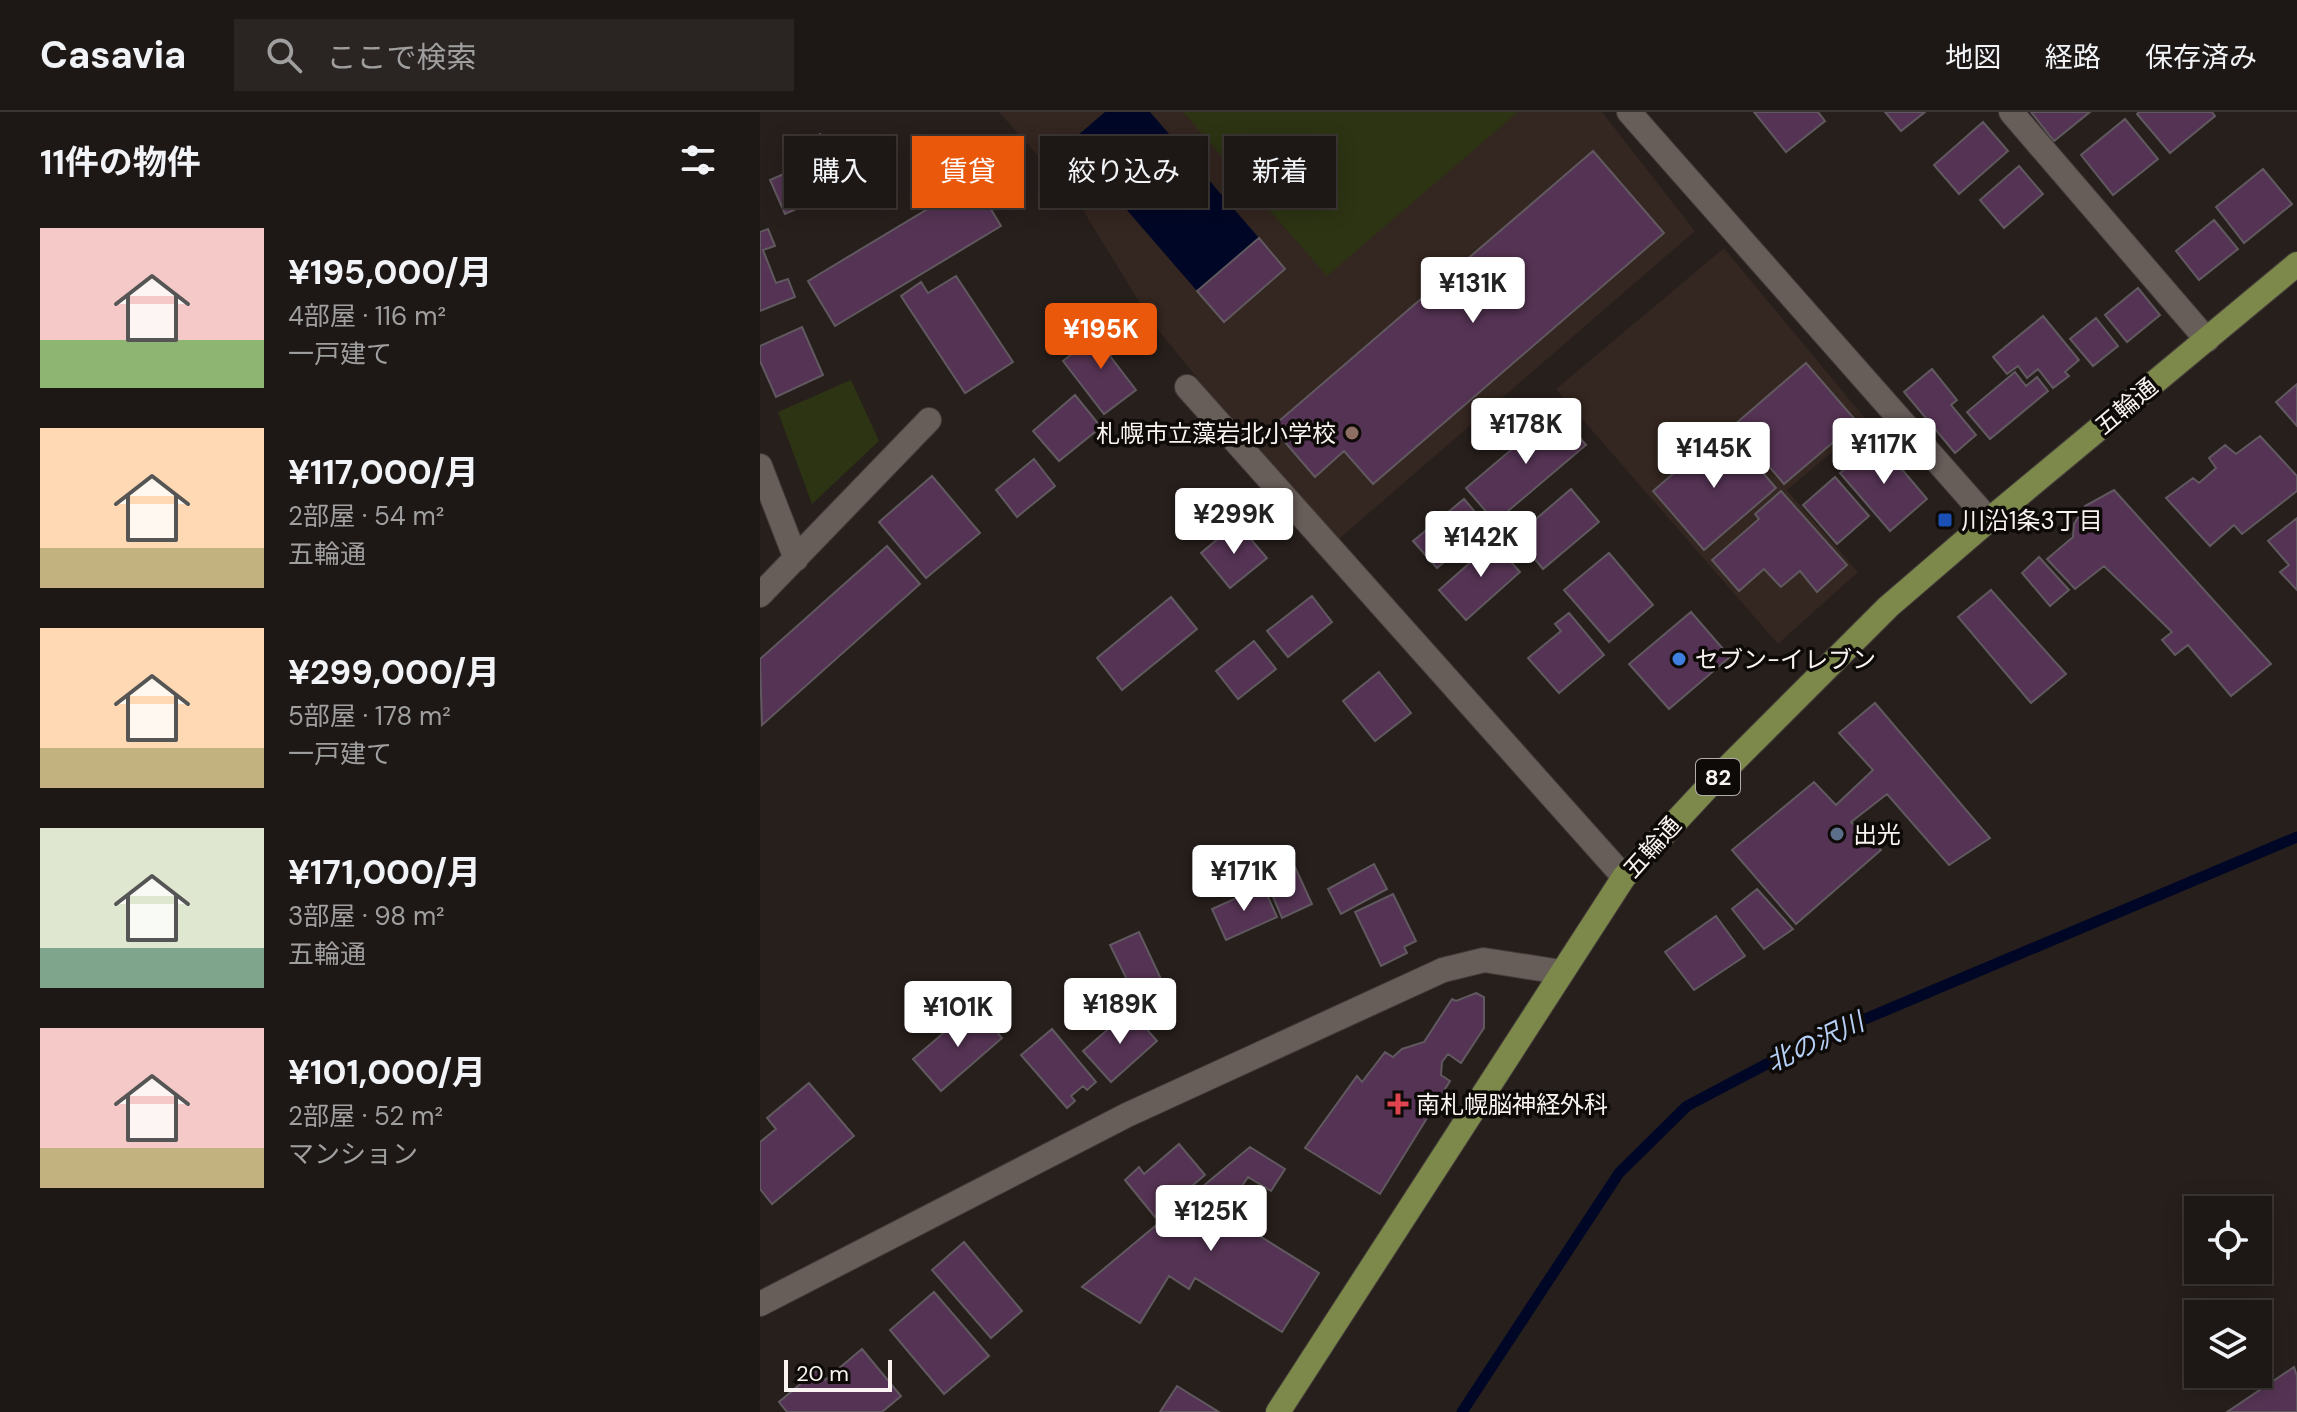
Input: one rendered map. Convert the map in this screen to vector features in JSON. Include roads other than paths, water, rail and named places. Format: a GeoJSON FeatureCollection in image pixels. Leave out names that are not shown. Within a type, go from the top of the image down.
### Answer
{"type":"FeatureCollection","features":[{"type":"Feature","properties":{"kind":"main road","name":"五輪通"},"geometry":{"type":"LineString","coordinates":[[1278,1412],[1624,877],[1707,788],[1888,607],[2297,264]]}},
{"type":"Feature","properties":{"kind":"street"},"geometry":{"type":"LineString","coordinates":[[1629,112],[1989,520]]}},
{"type":"Feature","properties":{"kind":"street"},"geometry":{"type":"LineString","coordinates":[[2011,112],[2207,340]]}},
{"type":"Feature","properties":{"kind":"street"},"geometry":{"type":"LineString","coordinates":[[1187,387],[1624,877]]}},
{"type":"Feature","properties":{"kind":"street"},"geometry":{"type":"LineString","coordinates":[[760,595],[929,420]]}},
{"type":"Feature","properties":{"kind":"street"},"geometry":{"type":"LineString","coordinates":[[760,466],[796,559]]}},
{"type":"Feature","properties":{"kind":"street"},"geometry":{"type":"LineString","coordinates":[[760,1304],[1127,1115],[1443,970],[1484,960],[1561,972]]}},
{"type":"Feature","properties":{"kind":"water"},"geometry":{"type":"Polygon","coordinates":[[[1105,112],[1150,112],[1171,136],[1077,136],[1105,112]]]}},
{"type":"Feature","properties":{"kind":"water"},"geometry":{"type":"Polygon","coordinates":[[[1208,179],[1224,198],[1224,208],[1233,208],[1259,238],[1197,291],[1125,208],[1208,208],[1208,179]]]}},
{"type":"Feature","properties":{"kind":"waterway","name":"北の沢川"},"geometry":{"type":"LineString","coordinates":[[1462,1412],[1619,1173],[1687,1106],[1801,1046],[2297,837]]}},
{"type":"Feature","properties":{"kind":"place","name":"札幌市立藻岩北小学校"},"geometry":{"type":"Point","coordinates":[1352,433]}},
{"type":"Feature","properties":{"kind":"place","name":"川沿1条3丁目"},"geometry":{"type":"Point","coordinates":[1945,520]}},
{"type":"Feature","properties":{"kind":"place","name":"セブン-イレブン"},"geometry":{"type":"Point","coordinates":[1679,659]}},
{"type":"Feature","properties":{"kind":"place","name":"出光"},"geometry":{"type":"Point","coordinates":[1837,834]}},
{"type":"Feature","properties":{"kind":"place","name":"南札幌脳神経外科"},"geometry":{"type":"Point","coordinates":[1398,1104]}}]}
